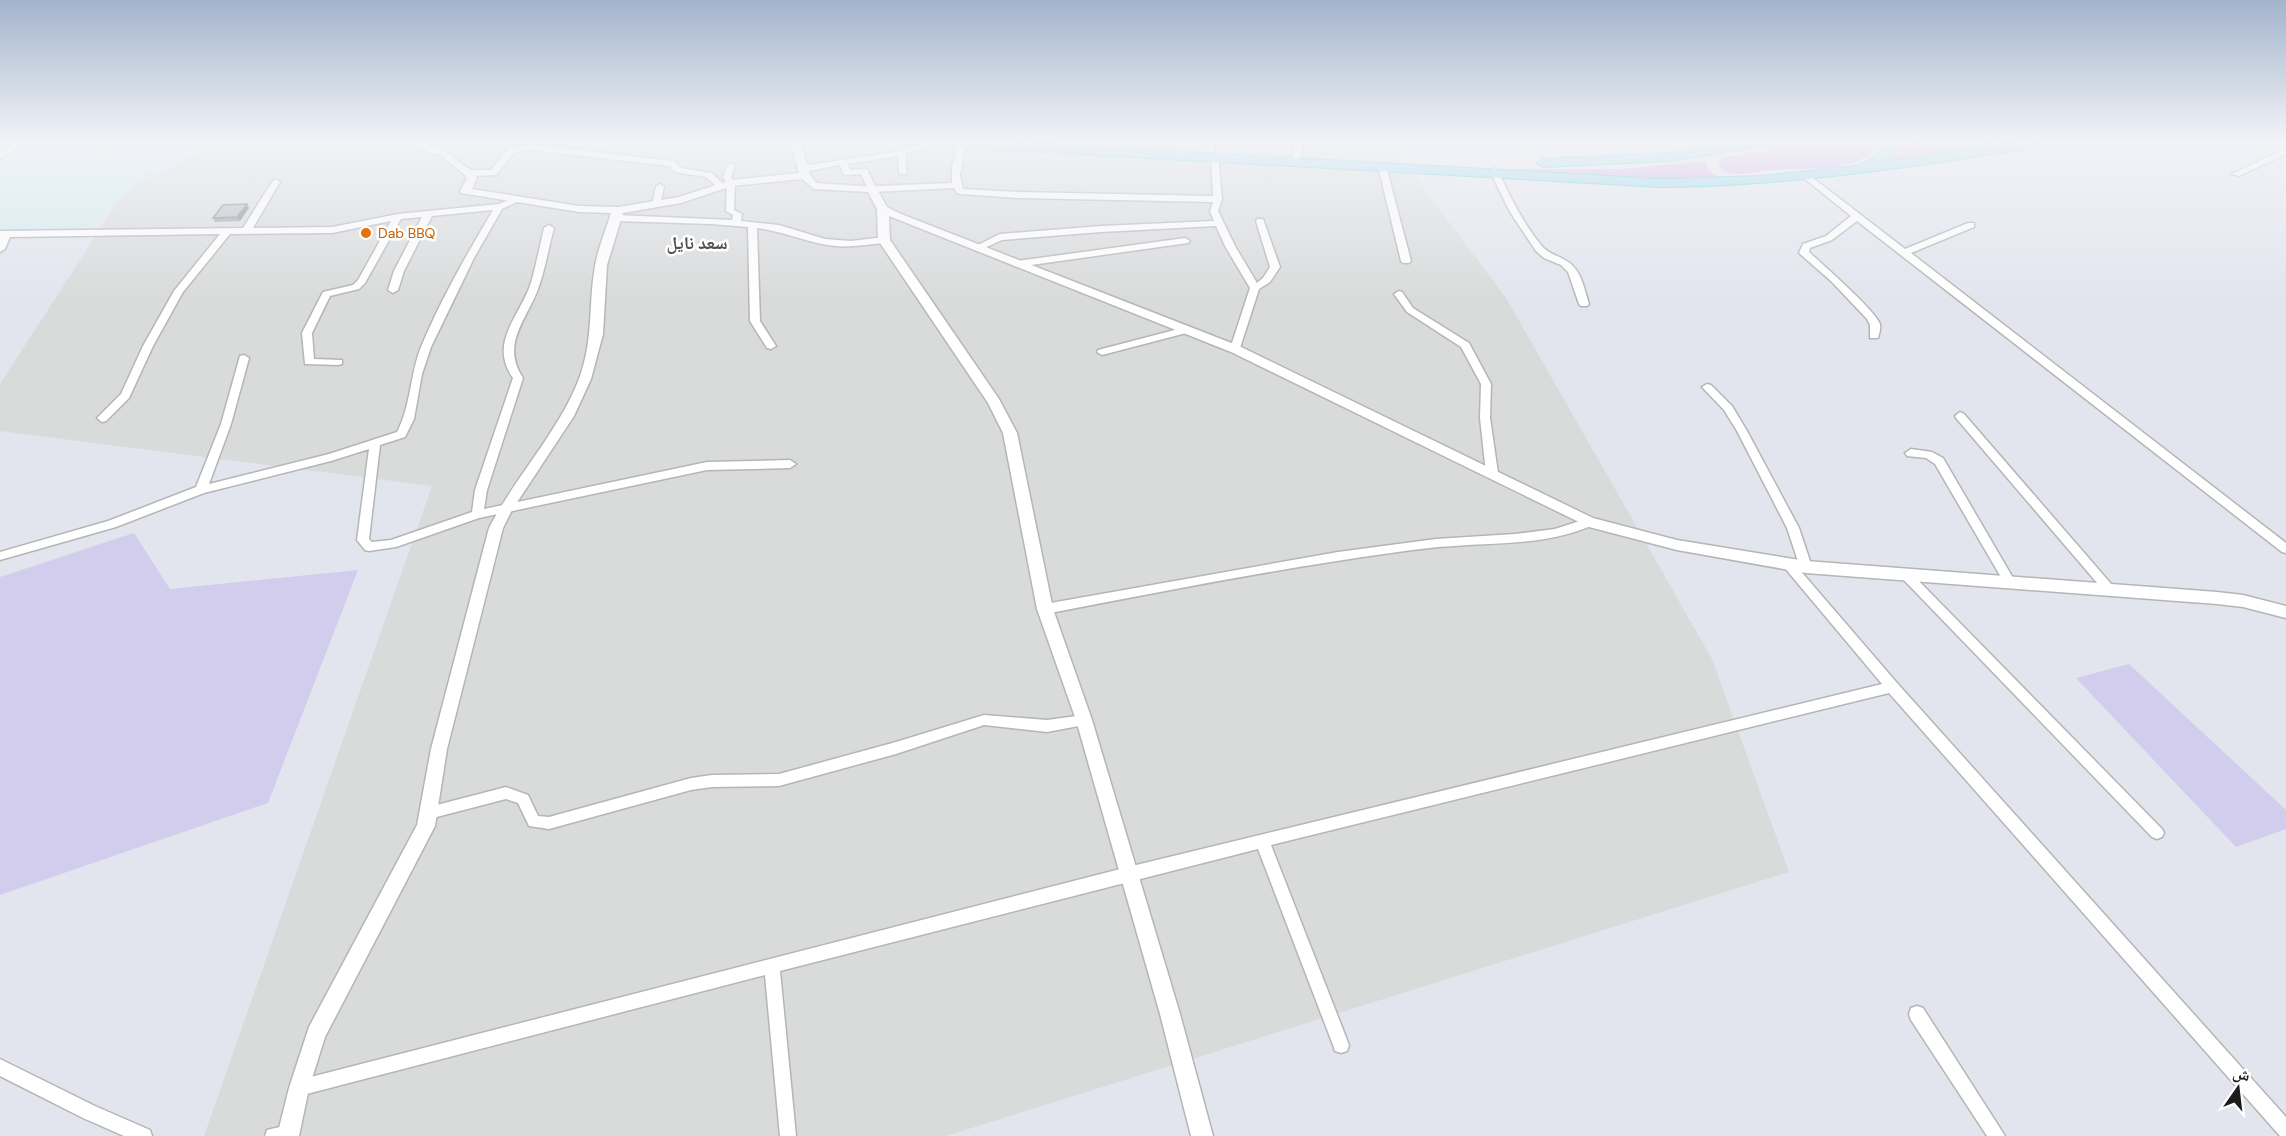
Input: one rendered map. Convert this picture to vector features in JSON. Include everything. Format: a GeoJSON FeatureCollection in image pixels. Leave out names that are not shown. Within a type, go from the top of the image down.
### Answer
{"type":"FeatureCollection","features":[{"type":"Feature","properties":{"kind":"street"},"geometry":{"type":"LineString","coordinates":[[247,230],[269,194]]}},
{"type":"Feature","properties":{"kind":"street"},"geometry":{"type":"LineString","coordinates":[[491,194],[508,196],[515,201]]}},
{"type":"Feature","properties":{"kind":"street"},"geometry":{"type":"LineString","coordinates":[[656,204],[658,194]]}},
{"type":"Feature","properties":{"kind":"street"},"geometry":{"type":"LineString","coordinates":[[617,214],[700,194]]}},
{"type":"Feature","properties":{"kind":"street"},"geometry":{"type":"LineString","coordinates":[[727,194],[730,211],[738,214],[736,224]]}},
{"type":"Feature","properties":{"kind":"street"},"geometry":{"type":"LineString","coordinates":[[875,194],[883,209],[884,240],[994,402],[1011,433],[1045,609],[1084,720],[1170,1014],[1202,1136]]}},
{"type":"Feature","properties":{"kind":"street"},"geometry":{"type":"LineString","coordinates":[[1004,194],[1218,199]]}},
{"type":"Feature","properties":{"kind":"street"},"geometry":{"type":"LineString","coordinates":[[1217,194],[1214,211],[1218,223],[1255,288]]}},
{"type":"Feature","properties":{"kind":"street"},"geometry":{"type":"LineString","coordinates":[[1389,194],[1406,261]]}},
{"type":"Feature","properties":{"kind":"street"},"geometry":{"type":"LineString","coordinates":[[1506,194],[1539,249],[1546,256],[1569,266],[1584,304]]}},
{"type":"Feature","properties":{"kind":"street"},"geometry":{"type":"LineString","coordinates":[[1829,194],[2286,549]]}},
{"type":"Feature","properties":{"kind":"street"},"geometry":{"type":"LineString","coordinates":[[0,249],[4,234],[332,230],[398,217],[499,207],[515,201],[617,214],[789,230],[824,242],[851,244],[884,240]]}},
{"type":"Feature","properties":{"kind":"street"},"geometry":{"type":"LineString","coordinates":[[0,556],[112,524],[201,490],[331,457],[401,434],[406,427],[417,374],[426,347],[469,258],[499,207]]}},
{"type":"Feature","properties":{"kind":"street"},"geometry":{"type":"LineString","coordinates":[[883,209],[1235,349],[1589,522],[1677,545],[1806,567],[2108,588],[2243,601],[2286,612]]}},
{"type":"Feature","properties":{"kind":"street"},"geometry":{"type":"LineString","coordinates":[[393,290],[399,271],[429,213]]}},
{"type":"Feature","properties":{"kind":"street"},"geometry":{"type":"LineString","coordinates":[[283,1135],[316,1034],[367,934],[417,846],[429,813],[439,749],[466,651],[491,543],[506,508],[567,416],[585,379],[597,334],[601,265],[617,214]]}},
{"type":"Feature","properties":{"kind":"street"},"geometry":{"type":"LineString","coordinates":[[1857,216],[1829,238],[1806,246],[1804,253],[1834,279],[1871,318],[1875,325],[1874,336]]}},
{"type":"Feature","properties":{"kind":"street"},"geometry":{"type":"LineString","coordinates":[[338,362],[309,362],[308,328],[326,294],[357,287],[362,281],[398,217]]}},
{"type":"Feature","properties":{"kind":"street"},"geometry":{"type":"LineString","coordinates":[[1235,349],[1255,288],[1267,280],[1275,267],[1260,220]]}},
{"type":"Feature","properties":{"kind":"street"},"geometry":{"type":"LineString","coordinates":[[977,248],[1000,237],[1218,223]]}},
{"type":"Feature","properties":{"kind":"street"},"geometry":{"type":"LineString","coordinates":[[1905,252],[1971,225]]}},
{"type":"Feature","properties":{"kind":"street"},"geometry":{"type":"LineString","coordinates":[[752,226],[755,321],[771,346]]}},
{"type":"Feature","properties":{"kind":"street"},"geometry":{"type":"LineString","coordinates":[[477,514],[481,490],[518,378],[511,368],[508,347],[517,321],[535,285],[549,228]]}},
{"type":"Feature","properties":{"kind":"street"},"geometry":{"type":"LineString","coordinates":[[102,418],[125,396],[148,346],[179,291],[228,230]]}},
{"type":"Feature","properties":{"kind":"street"},"geometry":{"type":"LineString","coordinates":[[1017,264],[1185,241]]}},
{"type":"Feature","properties":{"kind":"street"},"geometry":{"type":"LineString","coordinates":[[1399,294],[1410,310],[1465,345],[1486,384],[1485,418],[1492,473]]}},
{"type":"Feature","properties":{"kind":"street"},"geometry":{"type":"LineString","coordinates":[[1102,352],[1186,330]]}},
{"type":"Feature","properties":{"kind":"street"},"geometry":{"type":"LineString","coordinates":[[201,490],[226,424],[244,358]]}},
{"type":"Feature","properties":{"kind":"street"},"geometry":{"type":"LineString","coordinates":[[1707,387],[1728,408],[1742,431],[1793,528],[1806,567]]}},
{"type":"Feature","properties":{"kind":"street"},"geometry":{"type":"LineString","coordinates":[[1960,416],[2108,588]]}},
{"type":"Feature","properties":{"kind":"street"},"geometry":{"type":"LineString","coordinates":[[375,441],[363,540],[369,547],[392,544],[477,514],[707,466],[789,464]]}},
{"type":"Feature","properties":{"kind":"street"},"geometry":{"type":"LineString","coordinates":[[1911,453],[1928,454],[1939,461],[2009,580]]}},
{"type":"Feature","properties":{"kind":"street"},"geometry":{"type":"LineString","coordinates":[[1045,609],[1245,570],[1437,543],[1563,532],[1589,522]]}},
{"type":"Feature","properties":{"kind":"street"},"geometry":{"type":"LineString","coordinates":[[1788,564],[1892,687],[2286,1130]]}},
{"type":"Feature","properties":{"kind":"street"},"geometry":{"type":"LineString","coordinates":[[1904,573],[2157,833]]}},
{"type":"Feature","properties":{"kind":"street"},"geometry":{"type":"LineString","coordinates":[[299,1088],[1128,874],[1892,687]]}},
{"type":"Feature","properties":{"kind":"street"},"geometry":{"type":"LineString","coordinates":[[429,813],[506,793],[523,799],[534,822],[549,823],[691,784],[712,781],[779,780],[896,748],[984,720],[1047,726],[1084,720]]}},
{"type":"Feature","properties":{"kind":"street"},"geometry":{"type":"LineString","coordinates":[[1263,842],[1341,1045]]}},
{"type":"Feature","properties":{"kind":"street"},"geometry":{"type":"LineString","coordinates":[[772,966],[788,1136]]}},
{"type":"Feature","properties":{"kind":"street"},"geometry":{"type":"LineString","coordinates":[[1917,1014],[1997,1136]]}},
{"type":"Feature","properties":{"kind":"street"},"geometry":{"type":"LineString","coordinates":[[0,1067],[89,1112],[144,1136]]}},
{"type":"Feature","properties":{"kind":"shaded area"},"geometry":{"type":"Polygon","coordinates":[[[0,194],[127,194],[79,233],[0,233],[0,194]]]}},
{"type":"Feature","properties":{"kind":"shaded area"},"geometry":{"type":"Polygon","coordinates":[[[123,194],[1428,194],[1506,298],[1712,659],[1789,872],[946,1136],[204,1136],[432,486],[0,431],[0,384],[123,194]]]}},
{"type":"Feature","properties":{"kind":"shaded area"},"geometry":{"type":"Polygon","coordinates":[[[134,533],[170,589],[358,570],[268,803],[0,895],[0,577],[134,533]]]}},
{"type":"Feature","properties":{"kind":"shaded area"},"geometry":{"type":"Polygon","coordinates":[[[2129,664],[2286,810],[2286,829],[2236,847],[2076,678],[2129,664]]]}},
{"type":"Feature","properties":{"kind":"building"},"geometry":{"type":"Polygon","coordinates":[[[247,204],[237,217],[213,218],[223,205],[247,204]]]}},
{"type":"Feature","properties":{"kind":"place","name":"Dab BBQ"},"geometry":{"type":"Point","coordinates":[366,233]}},
{"type":"Feature","properties":{"kind":"district","name":"سعد نايل"},"geometry":{"type":"Point","coordinates":[697,243]}}]}
